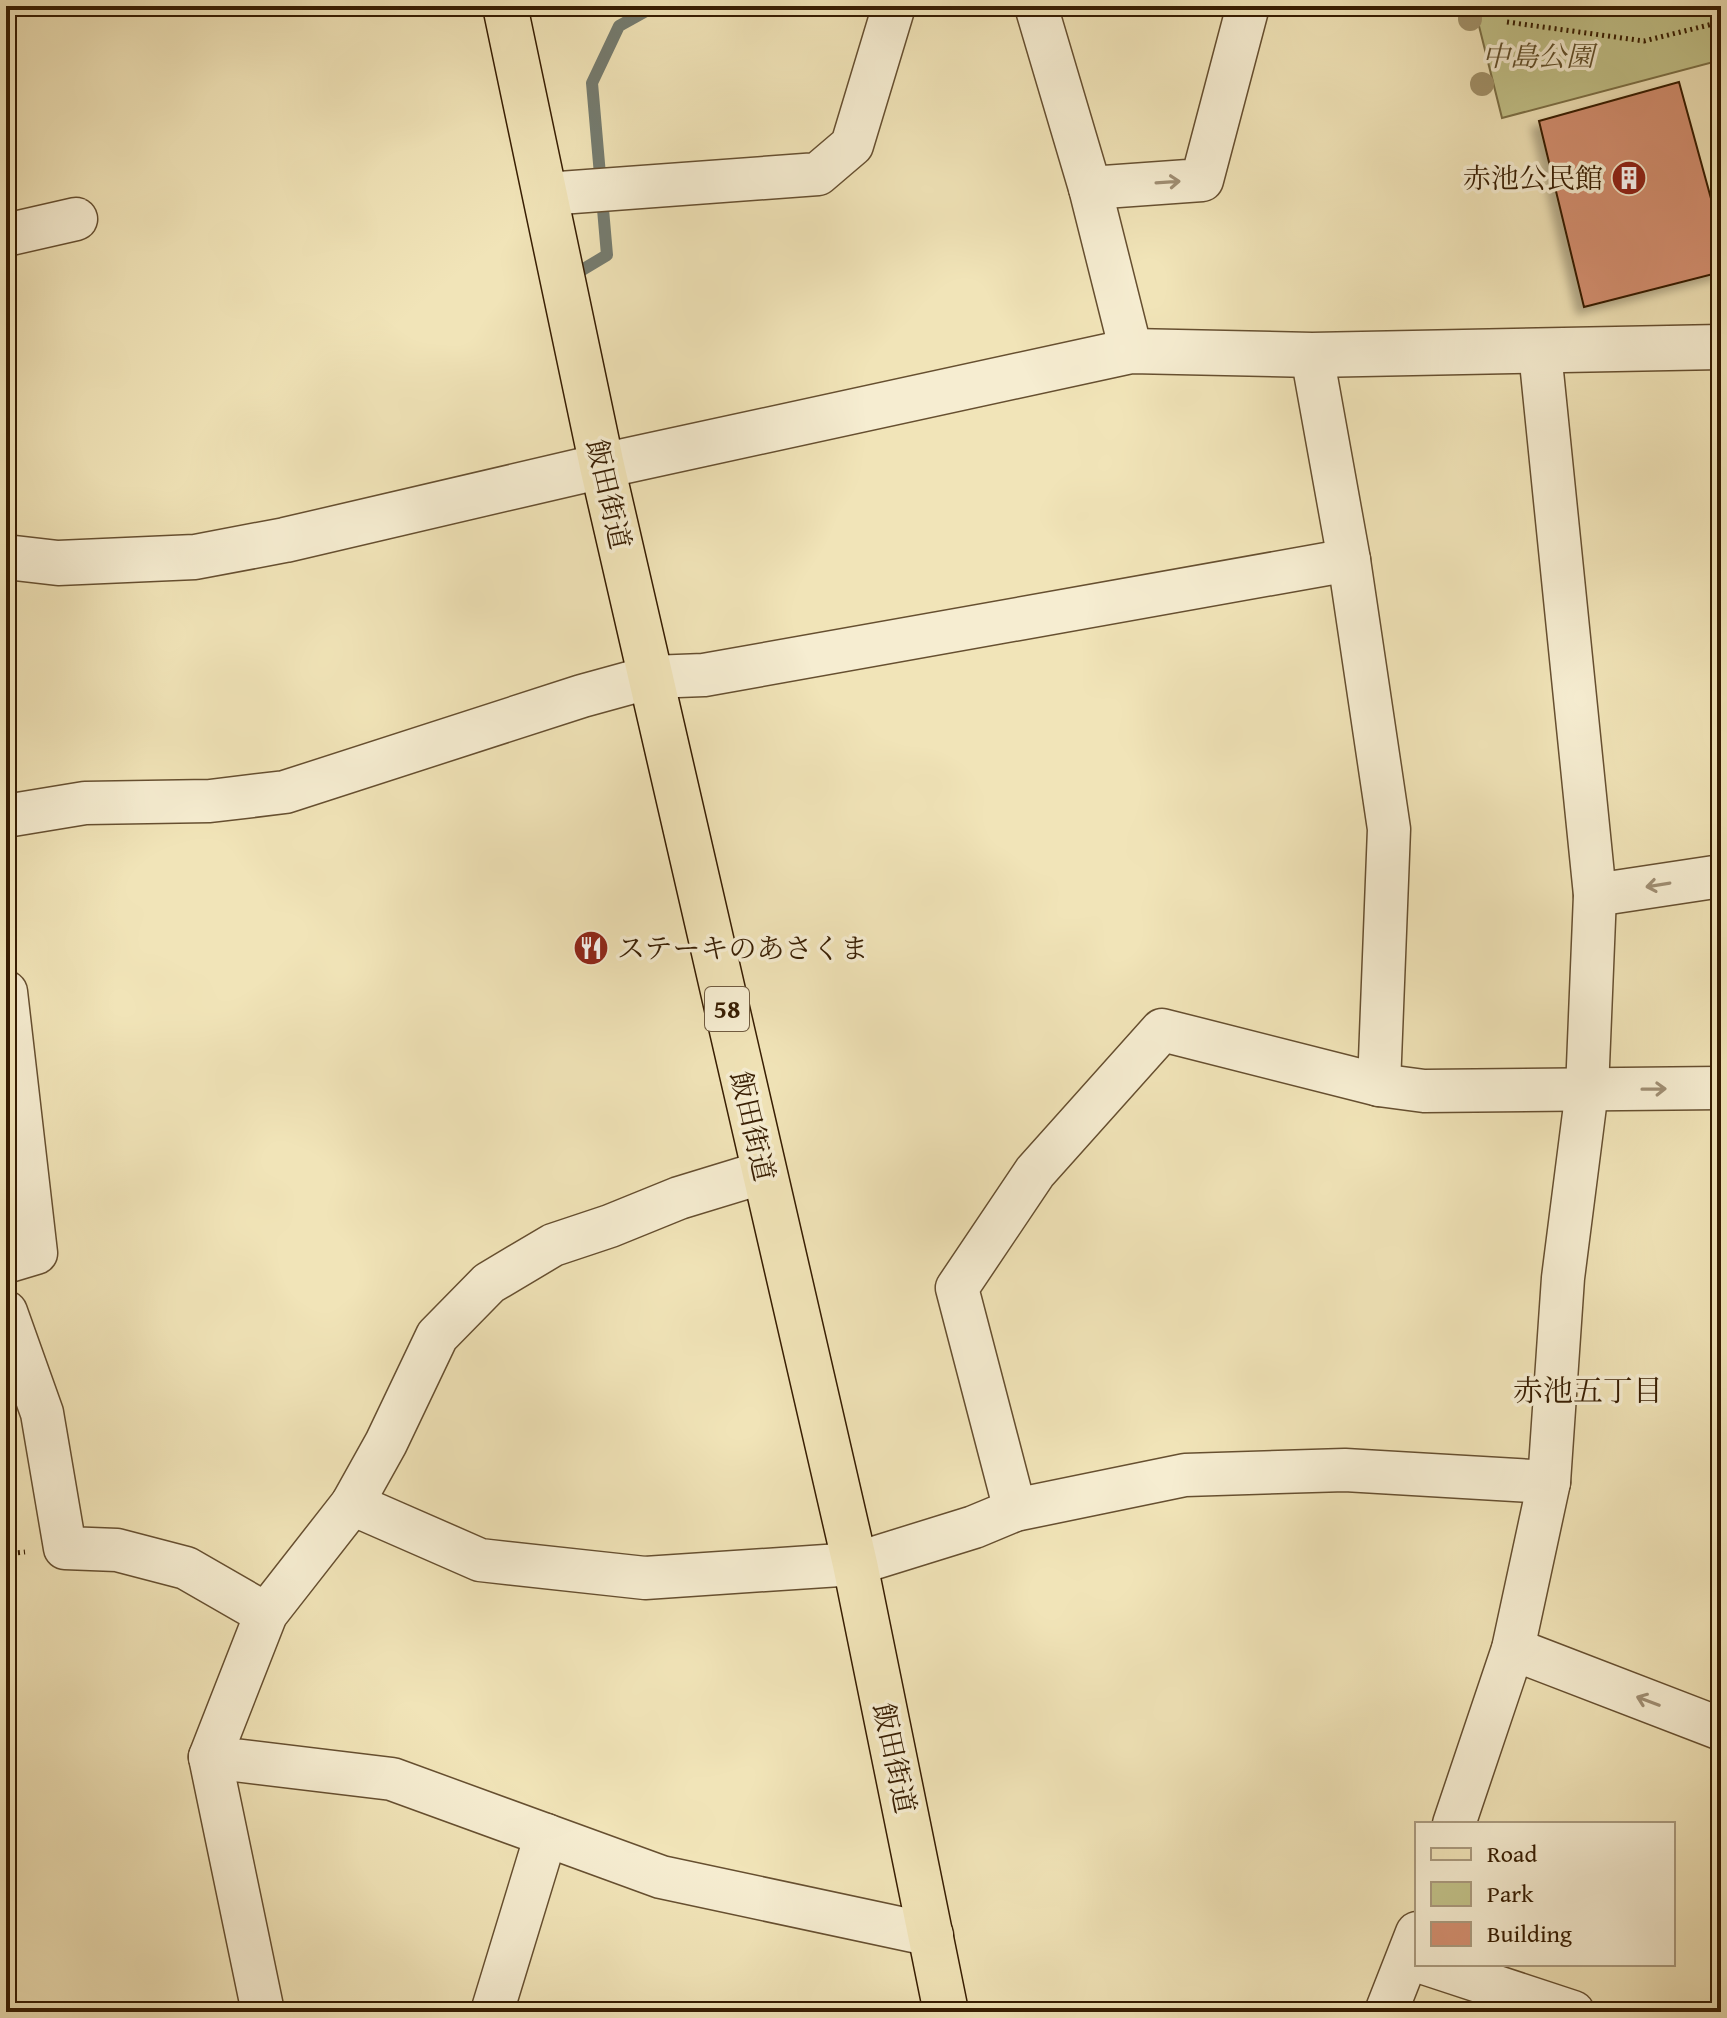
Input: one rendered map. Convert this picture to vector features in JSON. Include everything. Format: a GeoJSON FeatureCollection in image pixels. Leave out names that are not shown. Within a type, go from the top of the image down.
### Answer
{"type":"FeatureCollection","features":[{"type":"Feature","properties":{"kind":"main road","name":"飯田街道"},"geometry":{"type":"LineString","coordinates":[[505,6],[602,466],[855,1564],[946,2012]]}},
{"type":"Feature","properties":{"kind":"street"},"geometry":{"type":"LineString","coordinates":[[546,194],[818,174],[852,145],[894,6]]}},
{"type":"Feature","properties":{"kind":"street"},"geometry":{"type":"LineString","coordinates":[[1036,6],[1090,188],[1131,351]]}},
{"type":"Feature","properties":{"kind":"street"},"geometry":{"type":"LineString","coordinates":[[1090,188],[1202,180],[1248,6]]}},
{"type":"Feature","properties":{"kind":"street"},"geometry":{"type":"LineString","coordinates":[[6,235],[76,219]]}},
{"type":"Feature","properties":{"kind":"street"},"geometry":{"type":"LineString","coordinates":[[6,557],[58,563],[195,557],[285,540],[602,466],[1131,351],[1312,355],[1721,347]]}},
{"type":"Feature","properties":{"kind":"street"},"geometry":{"type":"LineString","coordinates":[[1455,1822],[1513,1649],[1549,1482],[1563,1278],[1587,1090],[1595,895],[1540,352]]}},
{"type":"Feature","properties":{"kind":"street"},"geometry":{"type":"LineString","coordinates":[[1312,355],[1349,560],[1389,829],[1379,1085]]}},
{"type":"Feature","properties":{"kind":"street"},"geometry":{"type":"LineString","coordinates":[[6,816],[85,803],[210,801],[285,792],[582,696],[651,677],[704,675],[1349,560]]}},
{"type":"Feature","properties":{"kind":"street"},"geometry":{"type":"LineString","coordinates":[[1595,895],[1721,876]]}},
{"type":"Feature","properties":{"kind":"street"},"geometry":{"type":"LineString","coordinates":[[6,992],[36,1253],[6,1262]]}},
{"type":"Feature","properties":{"kind":"street"},"geometry":{"type":"LineString","coordinates":[[1015,1510],[957,1288],[1035,1172],[1162,1030],[1379,1085],[1424,1091],[1721,1088]]}},
{"type":"Feature","properties":{"kind":"street"},"geometry":{"type":"LineString","coordinates":[[263,2012],[210,1757],[266,1614],[352,1504],[386,1443],[437,1336],[489,1283],[553,1245],[679,1198],[764,1172]]}},
{"type":"Feature","properties":{"kind":"street"},"geometry":{"type":"LineString","coordinates":[[6,1312],[42,1413],[65,1548],[117,1550],[186,1568],[266,1614]]}},
{"type":"Feature","properties":{"kind":"street"},"geometry":{"type":"LineString","coordinates":[[352,1504],[480,1560],[645,1578],[855,1564],[974,1527],[1015,1510],[1185,1475],[1345,1470],[1549,1482]]}},
{"type":"Feature","properties":{"kind":"street"},"geometry":{"type":"LineString","coordinates":[[1513,1649],[1721,1729]]}},
{"type":"Feature","properties":{"kind":"street"},"geometry":{"type":"LineString","coordinates":[[210,1757],[392,1779],[661,1877],[932,1935]]}},
{"type":"Feature","properties":{"kind":"street"},"geometry":{"type":"LineString","coordinates":[[492,2012],[546,1835]]}},
{"type":"Feature","properties":{"kind":"street"},"geometry":{"type":"LineString","coordinates":[[1386,2012],[1415,1958]]}},
{"type":"Feature","properties":{"kind":"street"},"geometry":{"type":"LineString","coordinates":[[1449,1966],[1573,2012]]}},
{"type":"Feature","properties":{"kind":"path"},"geometry":{"type":"LineString","coordinates":[[1507,22],[1644,41],[1721,22]]}},
{"type":"Feature","properties":{"kind":"green space","name":"中島公園"},"geometry":{"type":"Polygon","coordinates":[[[1474,6],[1721,6],[1721,60],[1502,118],[1474,6]]]}},
{"type":"Feature","properties":{"kind":"building","name":"赤池公民館"},"geometry":{"type":"Polygon","coordinates":[[[1679,82],[1721,235],[1721,272],[1584,307],[1539,121],[1679,82]]]}},
{"type":"Feature","properties":{"kind":"waterway"},"geometry":{"type":"LineString","coordinates":[[582,270],[607,255],[592,83],[619,26],[655,6]]}},
{"type":"Feature","properties":{"kind":"place","name":"赤池公民館"},"geometry":{"type":"Point","coordinates":[1629,178]}},
{"type":"Feature","properties":{"kind":"place","name":"ステーキのあさくま"},"geometry":{"type":"Point","coordinates":[591,948]}},
{"type":"Feature","properties":{"kind":"district","name":"赤池五丁目"},"geometry":{"type":"Point","coordinates":[1588,1391]}}]}
